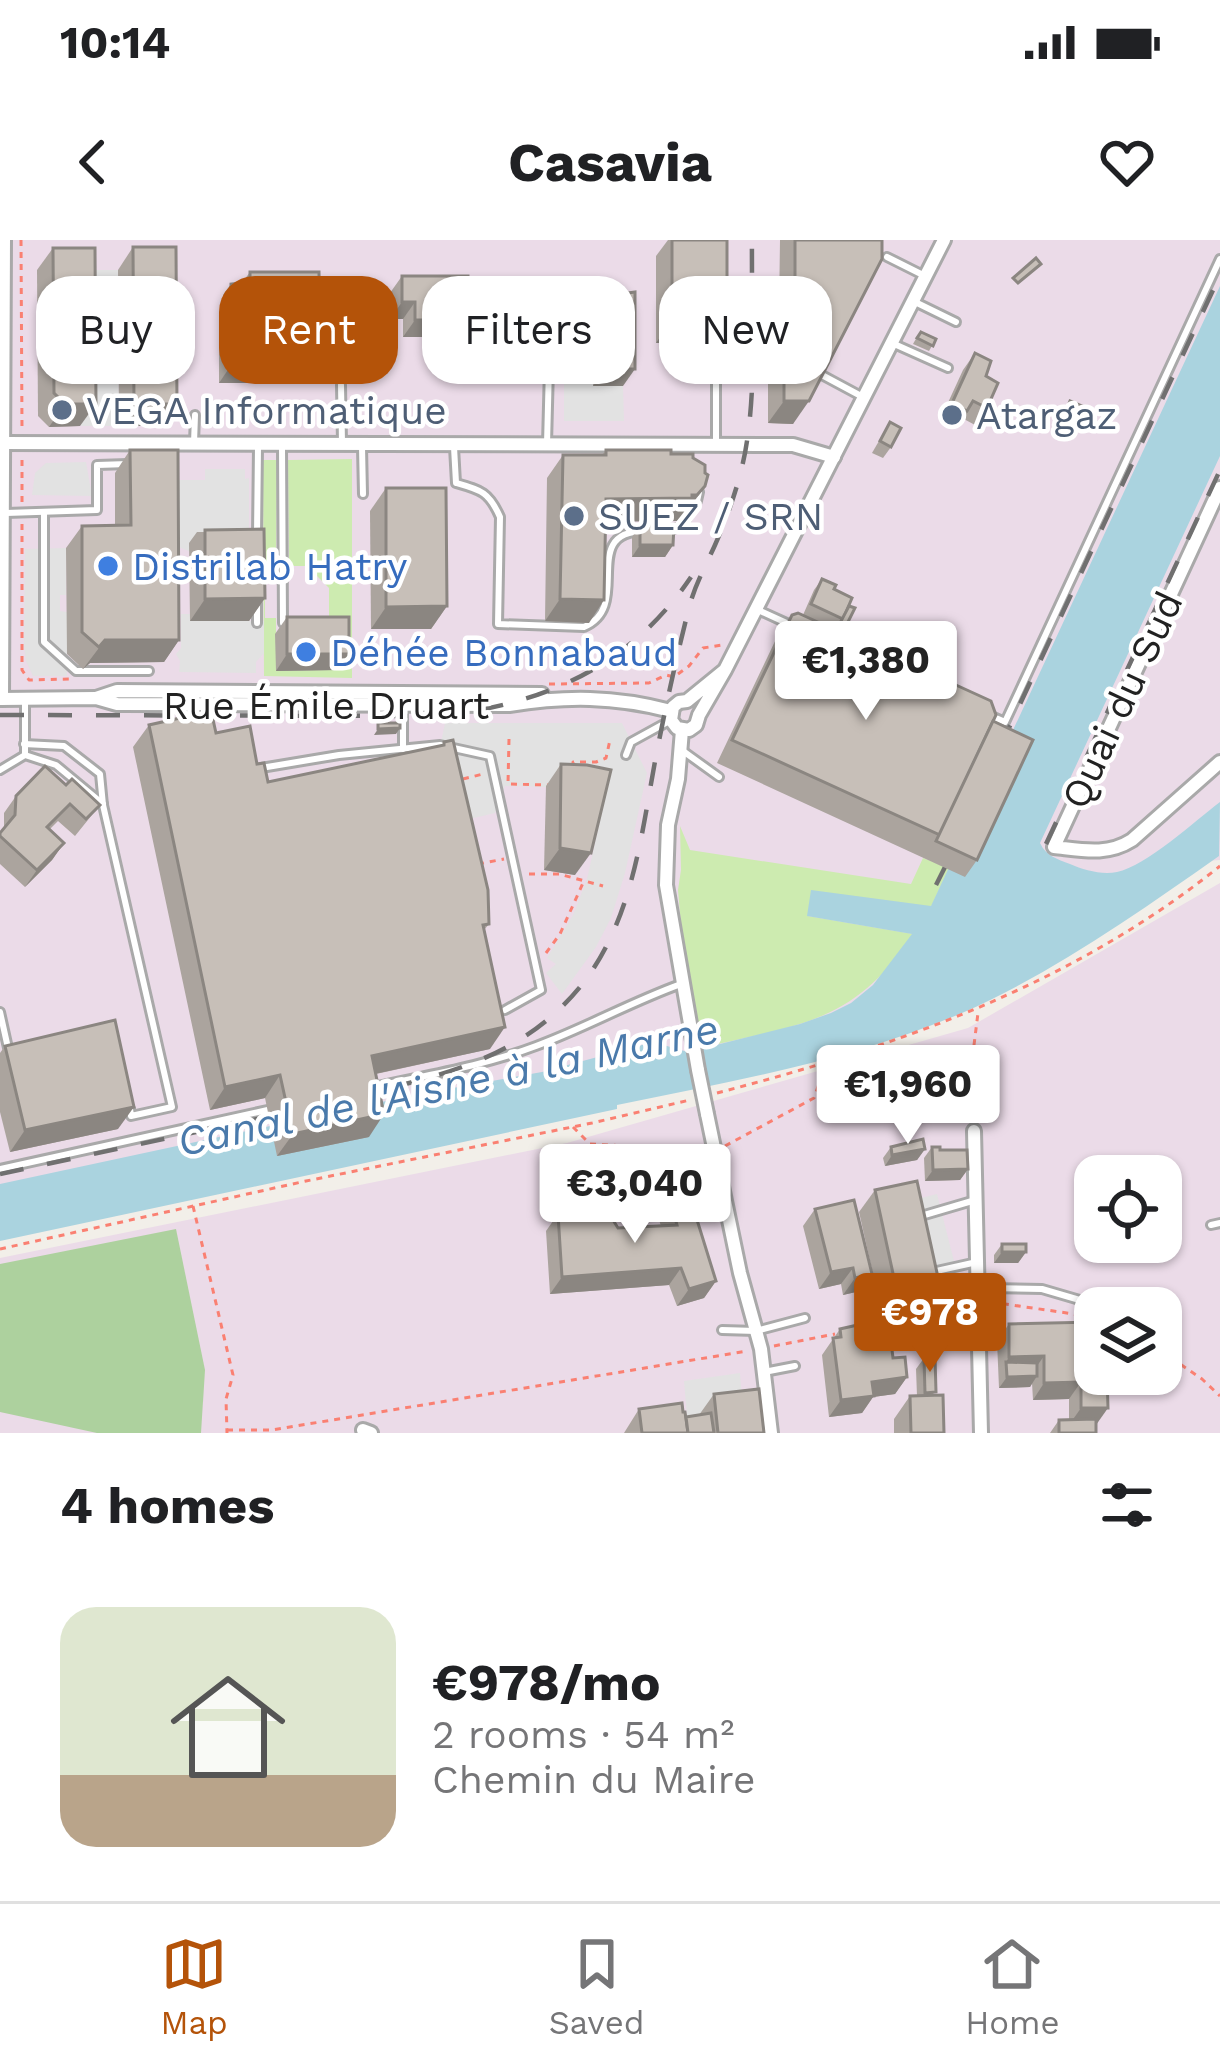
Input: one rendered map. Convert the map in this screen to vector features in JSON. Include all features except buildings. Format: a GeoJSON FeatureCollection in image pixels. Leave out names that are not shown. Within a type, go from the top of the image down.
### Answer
{"type":"FeatureCollection","features":[{"type":"Feature","properties":{"kind":"street"},"geometry":{"type":"LineString","coordinates":[[1,699],[4,240]]}},
{"type":"Feature","properties":{"kind":"street"},"geometry":{"type":"LineString","coordinates":[[674,720],[693,728],[944,240]]}},
{"type":"Feature","properties":{"kind":"street"},"geometry":{"type":"LineString","coordinates":[[3,443],[794,445],[834,457]]}},
{"type":"Feature","properties":{"kind":"street","name":"Quai du Sud"},"geometry":{"type":"LineString","coordinates":[[1220,488],[1054,847],[1095,852],[1118,849],[1220,762]]}},
{"type":"Feature","properties":{"kind":"street"},"geometry":{"type":"LineString","coordinates":[[724,670],[687,701],[679,702],[674,720],[680,748],[668,825],[666,885],[690,1037],[740,1273],[761,1349],[761,1398],[771,1433]]}},
{"type":"Feature","properties":{"kind":"street","name":"Rue Émile Druart"},"geometry":{"type":"LineString","coordinates":[[1,699],[97,698],[117,691],[403,699],[542,694],[634,701],[674,720]]}},
{"type":"Feature","properties":{"kind":"street"},"geometry":{"type":"LineString","coordinates":[[687,701],[699,715]]}},
{"type":"Feature","properties":{"kind":"street"},"geometry":{"type":"LineString","coordinates":[[974,1131],[981,1433]]}},
{"type":"Feature","properties":{"kind":"lane"},"geometry":{"type":"LineString","coordinates":[[887,256],[926,276]]}},
{"type":"Feature","properties":{"kind":"lane"},"geometry":{"type":"LineString","coordinates":[[984,712],[1005,722],[1220,259]]}},
{"type":"Feature","properties":{"kind":"lane"},"geometry":{"type":"LineString","coordinates":[[914,301],[956,322]]}},
{"type":"Feature","properties":{"kind":"lane"},"geometry":{"type":"LineString","coordinates":[[892,343],[948,368]]}},
{"type":"Feature","properties":{"kind":"lane"},"geometry":{"type":"LineString","coordinates":[[832,381],[864,398]]}},
{"type":"Feature","properties":{"kind":"lane"},"geometry":{"type":"LineString","coordinates":[[548,444],[549,384]]}},
{"type":"Feature","properties":{"kind":"lane"},"geometry":{"type":"LineString","coordinates":[[705,464],[713,445],[714,384]]}},
{"type":"Feature","properties":{"kind":"lane"},"geometry":{"type":"LineString","coordinates":[[341,386],[342,443]]}},
{"type":"Feature","properties":{"kind":"lane"},"geometry":{"type":"LineString","coordinates":[[194,443],[195,415]]}},
{"type":"Feature","properties":{"kind":"lane"},"geometry":{"type":"LineString","coordinates":[[257,556],[258,443]]}},
{"type":"Feature","properties":{"kind":"lane"},"geometry":{"type":"LineString","coordinates":[[282,443],[283,623]]}},
{"type":"Feature","properties":{"kind":"lane"},"geometry":{"type":"LineString","coordinates":[[362,443],[363,494]]}},
{"type":"Feature","properties":{"kind":"lane"},"geometry":{"type":"LineString","coordinates":[[454,444],[456,483],[482,490],[500,517],[498,624],[584,627],[596,622],[606,607],[608,555],[620,536],[627,531],[681,527],[697,501],[701,482]]}},
{"type":"Feature","properties":{"kind":"lane"},"geometry":{"type":"LineString","coordinates":[[3,514],[97,510],[97,464],[140,464]]}},
{"type":"Feature","properties":{"kind":"lane"},"geometry":{"type":"LineString","coordinates":[[44,512],[44,643],[76,671],[149,671]]}},
{"type":"Feature","properties":{"kind":"lane"},"geometry":{"type":"LineString","coordinates":[[257,601],[257,623]]}},
{"type":"Feature","properties":{"kind":"lane"},"geometry":{"type":"LineString","coordinates":[[756,609],[798,628]]}},
{"type":"Feature","properties":{"kind":"lane"},"geometry":{"type":"LineString","coordinates":[[25,699],[25,755]]}},
{"type":"Feature","properties":{"kind":"lane"},"geometry":{"type":"LineString","coordinates":[[403,699],[403,748]]}},
{"type":"Feature","properties":{"kind":"lane"},"geometry":{"type":"LineString","coordinates":[[626,755],[631,742],[674,720]]}},
{"type":"Feature","properties":{"kind":"lane"},"geometry":{"type":"LineString","coordinates":[[24,744],[64,746],[100,774],[172,1107],[131,1116],[126,1093]]}},
{"type":"Feature","properties":{"kind":"lane"},"geometry":{"type":"LineString","coordinates":[[262,768],[440,745],[490,756],[541,990],[505,1010]]}},
{"type":"Feature","properties":{"kind":"lane"},"geometry":{"type":"LineString","coordinates":[[680,748],[719,777]]}},
{"type":"Feature","properties":{"kind":"lane"},"geometry":{"type":"LineString","coordinates":[[0,770],[25,755],[56,765],[104,805]]}},
{"type":"Feature","properties":{"kind":"lane"},"geometry":{"type":"LineString","coordinates":[[374,1087],[498,1060],[681,984]]}},
{"type":"Feature","properties":{"kind":"lane"},"geometry":{"type":"LineString","coordinates":[[0,1012],[4,1050],[28,1044]]}},
{"type":"Feature","properties":{"kind":"lane"},"geometry":{"type":"LineString","coordinates":[[0,1169],[280,1107]]}},
{"type":"Feature","properties":{"kind":"lane"},"geometry":{"type":"LineString","coordinates":[[912,1222],[975,1200]]}},
{"type":"Feature","properties":{"kind":"lane"},"geometry":{"type":"LineString","coordinates":[[924,1274],[977,1262]]}},
{"type":"Feature","properties":{"kind":"lane"},"geometry":{"type":"LineString","coordinates":[[978,1294],[1042,1288],[1074,1298]]}},
{"type":"Feature","properties":{"kind":"lane"},"geometry":{"type":"LineString","coordinates":[[722,1330],[757,1331],[805,1318]]}},
{"type":"Feature","properties":{"kind":"lane"},"geometry":{"type":"LineString","coordinates":[[978,1327],[995,1326]]}},
{"type":"Feature","properties":{"kind":"lane"},"geometry":{"type":"LineString","coordinates":[[764,1372],[795,1366]]}},
{"type":"Feature","properties":{"kind":"path"},"geometry":{"type":"LineString","coordinates":[[21,240],[22,670],[29,680],[74,680]]}},
{"type":"Feature","properties":{"kind":"path"},"geometry":{"type":"LineString","coordinates":[[546,683],[649,683],[674,677],[703,648],[740,640]]}},
{"type":"Feature","properties":{"kind":"path"},"geometry":{"type":"LineString","coordinates":[[508,739],[508,784],[552,785]]}},
{"type":"Feature","properties":{"kind":"path"},"geometry":{"type":"LineString","coordinates":[[573,766],[573,762],[607,758],[610,740]]}},
{"type":"Feature","properties":{"kind":"path"},"geometry":{"type":"LineString","coordinates":[[446,782],[493,772]]}},
{"type":"Feature","properties":{"kind":"path"},"geometry":{"type":"LineString","coordinates":[[466,867],[511,857]]}},
{"type":"Feature","properties":{"kind":"path"},"geometry":{"type":"LineString","coordinates":[[717,1094],[825,1065],[978,1009],[1075,963],[1220,866]]}},
{"type":"Feature","properties":{"kind":"path"},"geometry":{"type":"LineString","coordinates":[[523,874],[559,874],[603,886]]}},
{"type":"Feature","properties":{"kind":"path"},"geometry":{"type":"LineString","coordinates":[[544,956],[560,934],[584,881]]}},
{"type":"Feature","properties":{"kind":"path"},"geometry":{"type":"LineString","coordinates":[[974,1131],[978,1009]]}},
{"type":"Feature","properties":{"kind":"path"},"geometry":{"type":"LineString","coordinates":[[573,1127],[590,1144],[714,1152],[814,1098],[825,1065]]}},
{"type":"Feature","properties":{"kind":"path"},"geometry":{"type":"LineString","coordinates":[[0,1249],[696,1099]]}},
{"type":"Feature","properties":{"kind":"path"},"geometry":{"type":"LineString","coordinates":[[193,1205],[233,1375],[226,1400],[227,1432],[272,1430],[761,1349],[851,1329]]}},
{"type":"Feature","properties":{"kind":"path"},"geometry":{"type":"LineString","coordinates":[[872,1323],[978,1294],[1074,1314]]}},
{"type":"Feature","properties":{"kind":"path"},"geometry":{"type":"LineString","coordinates":[[1182,1365],[1220,1396]]}},
{"type":"Feature","properties":{"kind":"shaded area"},"geometry":{"type":"Polygon","coordinates":[[[0,240],[1220,240],[1220,860],[1171,864],[807,1046],[0,1217],[0,240]]]}},
{"type":"Feature","properties":{"kind":"shaded area"},"geometry":{"type":"Polygon","coordinates":[[[80,270],[118,270],[118,276],[80,276],[80,270]]]}},
{"type":"Feature","properties":{"kind":"shaded area"},"geometry":{"type":"Polygon","coordinates":[[[81,384],[119,384],[119,426],[81,426],[81,384]]]}},
{"type":"Feature","properties":{"kind":"shaded area"},"geometry":{"type":"Polygon","coordinates":[[[564,384],[623,386],[624,421],[564,421],[564,384]]]}},
{"type":"Feature","properties":{"kind":"shaded area"},"geometry":{"type":"Polygon","coordinates":[[[86,462],[92,496],[32,495],[35,473],[46,463],[86,462]]]}},
{"type":"Feature","properties":{"kind":"shaded area"},"geometry":{"type":"Polygon","coordinates":[[[205,469],[245,469],[249,543],[191,552],[174,545],[175,480],[205,480],[205,469]]]}},
{"type":"Feature","properties":{"kind":"shaded area"},"geometry":{"type":"Polygon","coordinates":[[[66,548],[66,595],[60,595],[60,611],[67,612],[67,676],[33,676],[24,646],[25,549],[66,548]]]}},
{"type":"Feature","properties":{"kind":"shaded area"},"geometry":{"type":"Polygon","coordinates":[[[181,614],[190,614],[191,621],[264,621],[264,653],[256,662],[256,673],[179,672],[176,654],[181,648],[181,614]]]}},
{"type":"Feature","properties":{"kind":"shaded area"},"geometry":{"type":"Polygon","coordinates":[[[445,723],[622,723],[647,773],[611,918],[562,994],[546,973],[556,964],[547,958],[573,915],[587,879],[606,794],[505,786],[495,813],[461,821],[437,762],[445,723]]]}},
{"type":"Feature","properties":{"kind":"shaded area"},"geometry":{"type":"Polygon","coordinates":[[[1220,883],[1220,1433],[0,1433],[0,1258],[567,1143],[968,1028],[1220,883]]]}},
{"type":"Feature","properties":{"kind":"shaded area"},"geometry":{"type":"Polygon","coordinates":[[[937,1194],[962,1293],[942,1298],[922,1213],[901,1203],[937,1194]]]}},
{"type":"Feature","properties":{"kind":"shaded area"},"geometry":{"type":"Polygon","coordinates":[[[740,1373],[743,1411],[687,1416],[684,1381],[740,1373]]]}},
{"type":"Feature","properties":{"kind":"green space"},"geometry":{"type":"Polygon","coordinates":[[[352,459],[352,678],[264,676],[263,460],[277,460],[276,565],[265,565],[265,618],[276,618],[276,670],[336,670],[329,633],[329,588],[307,566],[289,566],[288,460],[352,459]]]}},
{"type":"Feature","properties":{"kind":"green space"},"geometry":{"type":"Polygon","coordinates":[[[680,826],[690,850],[911,884],[923,858],[949,868],[931,907],[808,916],[913,934],[869,987],[846,1004],[795,1026],[701,1048],[686,982],[678,890],[680,826]]]}},
{"type":"Feature","properties":{"kind":"green space"},"geometry":{"type":"Polygon","coordinates":[[[176,1229],[205,1370],[201,1433],[97,1433],[0,1412],[0,1264],[176,1229]]]}},
{"type":"Feature","properties":{"kind":"water"},"geometry":{"type":"Polygon","coordinates":[[[1220,286],[1220,456],[1040,843],[1052,856],[1075,866],[1117,872],[1156,852],[1220,802],[1219,856],[1029,980],[962,1013],[878,1044],[792,1068],[617,1105],[617,1109],[0,1241],[0,1184],[542,1072],[653,1042],[688,1052],[800,1024],[851,1003],[873,985],[912,934],[807,916],[811,890],[931,906],[1220,286]]]}},
{"type":"Feature","properties":{"kind":"railway"},"geometry":{"type":"LineString","coordinates":[[346,1098],[473,1063],[530,1033],[580,987],[612,934],[632,877],[690,604],[730,507],[745,454],[753,366],[752,240]]}},
{"type":"Feature","properties":{"kind":"railway"},"geometry":{"type":"LineString","coordinates":[[1000,747],[1220,275]]}},
{"type":"Feature","properties":{"kind":"railway"},"geometry":{"type":"LineString","coordinates":[[1046,844],[1220,470]]}},
{"type":"Feature","properties":{"kind":"railway"},"geometry":{"type":"LineString","coordinates":[[0,715],[437,716],[476,711],[548,691],[612,658],[667,608],[691,577]]}},
{"type":"Feature","properties":{"kind":"railway"},"geometry":{"type":"LineString","coordinates":[[936,885],[945,867]]}},
{"type":"Feature","properties":{"kind":"railway"},"geometry":{"type":"LineString","coordinates":[[0,1174],[299,1110]]}},
{"type":"Feature","properties":{"kind":"place","name":"VEGA Informatique"},"geometry":{"type":"Point","coordinates":[62,410]}},
{"type":"Feature","properties":{"kind":"place","name":"Atargaz"},"geometry":{"type":"Point","coordinates":[952,415]}},
{"type":"Feature","properties":{"kind":"place","name":"SUEZ / SRN"},"geometry":{"type":"Point","coordinates":[574,516]}},
{"type":"Feature","properties":{"kind":"place","name":"Distrilab Hatry"},"geometry":{"type":"Point","coordinates":[108,566]}},
{"type":"Feature","properties":{"kind":"place","name":"Déhée Bonnabaud"},"geometry":{"type":"Point","coordinates":[306,652]}},
{"type":"Feature","properties":{"kind":"water label","name":"Canal de l'Aisne à la Marne"},"geometry":{"type":"Point","coordinates":[448,1085]}}]}
